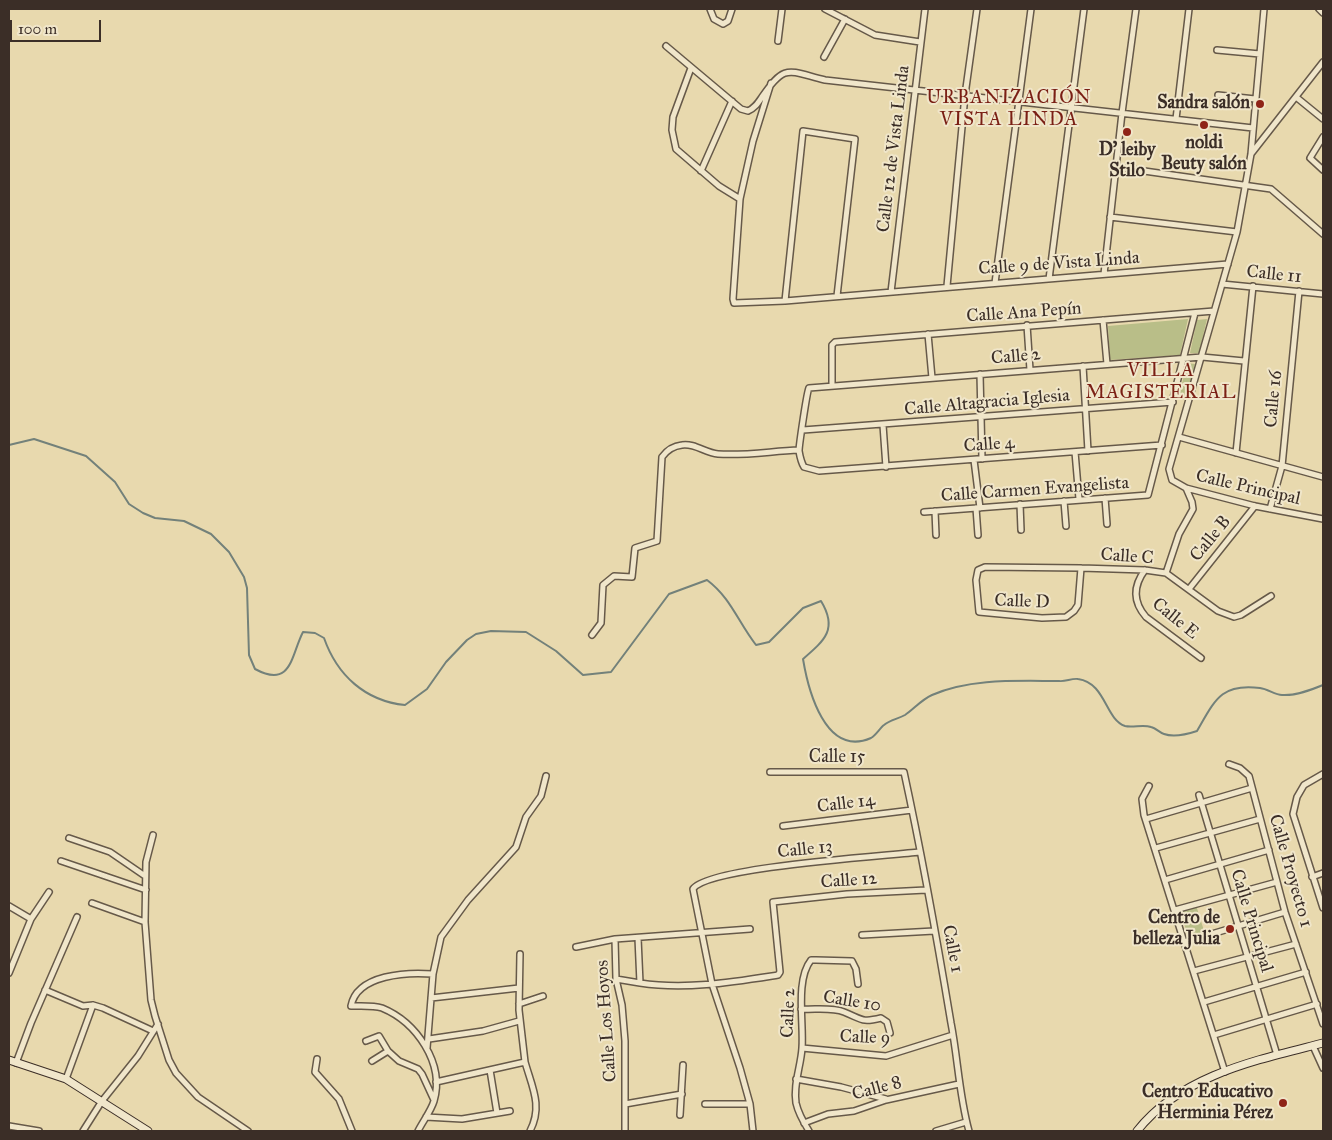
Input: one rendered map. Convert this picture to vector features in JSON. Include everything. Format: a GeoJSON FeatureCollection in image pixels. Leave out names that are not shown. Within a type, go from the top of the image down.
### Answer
{"type":"FeatureCollection","features":[{"type":"Feature","properties":{"kind":"street"},"geometry":{"type":"LineString","coordinates":[[710,9],[714,19],[723,24],[728,20],[732,9]]}},
{"type":"Feature","properties":{"kind":"street"},"geometry":{"type":"LineString","coordinates":[[778,42],[782,9]]}},
{"type":"Feature","properties":{"kind":"street"},"geometry":{"type":"LineString","coordinates":[[825,9],[875,35],[920,42]]}},
{"type":"Feature","properties":{"kind":"street","name":"Calle 12 de Vista Linda"},"geometry":{"type":"LineString","coordinates":[[892,292],[925,9]]}},
{"type":"Feature","properties":{"kind":"street"},"geometry":{"type":"LineString","coordinates":[[947,286],[965,94],[977,9]]}},
{"type":"Feature","properties":{"kind":"street"},"geometry":{"type":"LineString","coordinates":[[995,283],[1031,9]]}},
{"type":"Feature","properties":{"kind":"street"},"geometry":{"type":"LineString","coordinates":[[1049,279],[1084,9]]}},
{"type":"Feature","properties":{"kind":"street"},"geometry":{"type":"LineString","coordinates":[[1104,274],[1136,9]]}},
{"type":"Feature","properties":{"kind":"street"},"geometry":{"type":"LineString","coordinates":[[1176,119],[1189,9]]}},
{"type":"Feature","properties":{"kind":"street"},"geometry":{"type":"LineString","coordinates":[[1264,9],[1251,154],[1237,232],[1179,437],[1323,476]]}},
{"type":"Feature","properties":{"kind":"street"},"geometry":{"type":"LineString","coordinates":[[1319,9],[1323,13]]}},
{"type":"Feature","properties":{"kind":"street"},"geometry":{"type":"LineString","coordinates":[[824,57],[845,19]]}},
{"type":"Feature","properties":{"kind":"street"},"geometry":{"type":"LineString","coordinates":[[666,46],[741,109],[753,109],[775,77],[789,72],[825,80],[965,94],[1253,128]]}},
{"type":"Feature","properties":{"kind":"street"},"geometry":{"type":"LineString","coordinates":[[1217,50],[1260,54]]}},
{"type":"Feature","properties":{"kind":"street"},"geometry":{"type":"LineString","coordinates":[[1251,154],[1323,62]]}},
{"type":"Feature","properties":{"kind":"street"},"geometry":{"type":"LineString","coordinates":[[691,68],[672,117],[672,130],[676,149],[701,171],[740,199],[753,141],[771,83]]}},
{"type":"Feature","properties":{"kind":"street"},"geometry":{"type":"LineString","coordinates":[[1218,95],[1255,99]]}},
{"type":"Feature","properties":{"kind":"street"},"geometry":{"type":"LineString","coordinates":[[1296,97],[1323,119]]}},
{"type":"Feature","properties":{"kind":"street"},"geometry":{"type":"LineString","coordinates":[[701,171],[732,101]]}},
{"type":"Feature","properties":{"kind":"street"},"geometry":{"type":"LineString","coordinates":[[786,301],[803,131],[855,139],[837,296]]}},
{"type":"Feature","properties":{"kind":"street"},"geometry":{"type":"LineString","coordinates":[[1323,137],[1310,158],[1323,170]]}},
{"type":"Feature","properties":{"kind":"street"},"geometry":{"type":"LineString","coordinates":[[1116,167],[1246,184],[1274,190],[1323,234]]}},
{"type":"Feature","properties":{"kind":"street","name":"Calle 9 de Vista Linda"},"geometry":{"type":"LineString","coordinates":[[740,199],[732,299],[738,304],[1228,264]]}},
{"type":"Feature","properties":{"kind":"street"},"geometry":{"type":"LineString","coordinates":[[1110,217],[1237,232]]}},
{"type":"Feature","properties":{"kind":"street","name":"Calle 11"},"geometry":{"type":"LineString","coordinates":[[1222,284],[1323,294]]}},
{"type":"Feature","properties":{"kind":"street"},"geometry":{"type":"LineString","coordinates":[[1236,453],[1253,286]]}},
{"type":"Feature","properties":{"kind":"street","name":"Calle 16"},"geometry":{"type":"LineString","coordinates":[[1270,509],[1282,466],[1298,291]]}},
{"type":"Feature","properties":{"kind":"street","name":"Calle Ana Pepín"},"geometry":{"type":"LineString","coordinates":[[832,386],[832,345],[835,342],[1214,311]]}},
{"type":"Feature","properties":{"kind":"street"},"geometry":{"type":"LineString","coordinates":[[1162,446],[1196,313]]}},
{"type":"Feature","properties":{"kind":"street"},"geometry":{"type":"LineString","coordinates":[[1103,320],[1107,364]]}},
{"type":"Feature","properties":{"kind":"street"},"geometry":{"type":"LineString","coordinates":[[1027,326],[1030,370]]}},
{"type":"Feature","properties":{"kind":"street"},"geometry":{"type":"LineString","coordinates":[[928,334],[932,378]]}},
{"type":"Feature","properties":{"kind":"street","name":"Calle 2"},"geometry":{"type":"LineString","coordinates":[[803,430],[807,390],[832,386],[1184,358],[1202,357],[1244,362]]}},
{"type":"Feature","properties":{"kind":"street"},"geometry":{"type":"LineString","coordinates":[[1083,366],[1088,451]]}},
{"type":"Feature","properties":{"kind":"street"},"geometry":{"type":"LineString","coordinates":[[980,374],[982,459]]}},
{"type":"Feature","properties":{"kind":"street","name":"Calle Altagracia Iglesia"},"geometry":{"type":"LineString","coordinates":[[803,430],[1173,402]]}},
{"type":"Feature","properties":{"kind":"street"},"geometry":{"type":"LineString","coordinates":[[883,425],[886,467]]}},
{"type":"Feature","properties":{"kind":"street"},"geometry":{"type":"LineString","coordinates":[[592,635],[601,623],[603,585],[614,576],[632,577],[635,548],[657,541],[662,456],[667,450],[682,445],[696,446],[708,453],[727,454],[799,450],[803,430]]}},
{"type":"Feature","properties":{"kind":"street","name":"Calle Principal"},"geometry":{"type":"LineString","coordinates":[[1179,437],[1170,469],[1171,476],[1186,488],[1255,506],[1323,519]]}},
{"type":"Feature","properties":{"kind":"street","name":"Calle 4"},"geometry":{"type":"LineString","coordinates":[[799,450],[804,467],[819,471],[1162,446]]}},
{"type":"Feature","properties":{"kind":"street","name":"Calle Carmen Evangelista"},"geometry":{"type":"LineString","coordinates":[[924,512],[1148,495],[1162,446]]}},
{"type":"Feature","properties":{"kind":"street"},"geometry":{"type":"LineString","coordinates":[[1074,452],[1079,499]]}},
{"type":"Feature","properties":{"kind":"street"},"geometry":{"type":"LineString","coordinates":[[974,460],[978,536]]}},
{"type":"Feature","properties":{"kind":"street"},"geometry":{"type":"LineString","coordinates":[[1166,573],[1179,534],[1193,509],[1186,488]]}},
{"type":"Feature","properties":{"kind":"street"},"geometry":{"type":"LineString","coordinates":[[1106,498],[1107,524]]}},
{"type":"Feature","properties":{"kind":"street"},"geometry":{"type":"LineString","coordinates":[[1064,501],[1066,526]]}},
{"type":"Feature","properties":{"kind":"street"},"geometry":{"type":"LineString","coordinates":[[1020,504],[1021,530]]}},
{"type":"Feature","properties":{"kind":"street","name":"Calle B"},"geometry":{"type":"LineString","coordinates":[[1189,589],[1255,506]]}},
{"type":"Feature","properties":{"kind":"street"},"geometry":{"type":"LineString","coordinates":[[935,511],[936,535]]}},
{"type":"Feature","properties":{"kind":"street","name":"Calle C"},"geometry":{"type":"LineString","coordinates":[[992,567],[1145,570],[1166,573],[1218,611],[1234,617],[1241,615],[1271,596]]}},
{"type":"Feature","properties":{"kind":"street","name":"Calle D"},"geometry":{"type":"LineString","coordinates":[[992,567],[978,570],[976,580],[979,612],[1042,618],[1066,616],[1074,612],[1078,605],[1081,568]]}},
{"type":"Feature","properties":{"kind":"street","name":"Calle E"},"geometry":{"type":"LineString","coordinates":[[1145,570],[1136,589],[1137,604],[1140,610],[1146,617],[1201,658]]}},
{"type":"Feature","properties":{"kind":"street","name":"Calle Proyecto 1"},"geometry":{"type":"LineString","coordinates":[[1229,764],[1240,768],[1249,776],[1277,882],[1323,1024]]}},
{"type":"Feature","properties":{"kind":"street","name":"Calle 15"},"geometry":{"type":"LineString","coordinates":[[770,772],[904,772]]}},
{"type":"Feature","properties":{"kind":"street","name":"Calle 1"},"geometry":{"type":"LineString","coordinates":[[904,772],[953,1035],[958,1084],[968,1131]]}},
{"type":"Feature","properties":{"kind":"street"},"geometry":{"type":"LineString","coordinates":[[1323,775],[1304,785],[1296,796],[1293,814],[1323,908]]}},
{"type":"Feature","properties":{"kind":"street"},"geometry":{"type":"LineString","coordinates":[[418,1131],[434,1101],[436,1082],[428,1048],[433,974],[441,937],[468,900],[516,847],[526,817],[541,796],[546,776]]}},
{"type":"Feature","properties":{"kind":"street"},"geometry":{"type":"LineString","coordinates":[[1148,786],[1142,798],[1146,819],[1225,1072]]}},
{"type":"Feature","properties":{"kind":"street"},"geometry":{"type":"LineString","coordinates":[[1146,819],[1252,788]]}},
{"type":"Feature","properties":{"kind":"street","name":"Calle Principal"},"geometry":{"type":"LineString","coordinates":[[1199,795],[1277,1055]]}},
{"type":"Feature","properties":{"kind":"street","name":"Calle 14"},"geometry":{"type":"LineString","coordinates":[[783,826],[912,810]]}},
{"type":"Feature","properties":{"kind":"street"},"geometry":{"type":"LineString","coordinates":[[1156,848],[1260,818]]}},
{"type":"Feature","properties":{"kind":"street"},"geometry":{"type":"LineString","coordinates":[[153,835],[146,862],[145,922],[151,1000],[169,1060],[185,1084],[220,1114],[248,1131]]}},
{"type":"Feature","properties":{"kind":"street"},"geometry":{"type":"LineString","coordinates":[[69,838],[110,852],[145,876]]}},
{"type":"Feature","properties":{"kind":"street"},"geometry":{"type":"LineString","coordinates":[[1165,880],[1268,850]]}},
{"type":"Feature","properties":{"kind":"street","name":"Calle 13"},"geometry":{"type":"LineString","coordinates":[[700,934],[693,893],[696,885],[753,869],[919,852]]}},
{"type":"Feature","properties":{"kind":"street"},"geometry":{"type":"LineString","coordinates":[[61,861],[146,890]]}},
{"type":"Feature","properties":{"kind":"street"},"geometry":{"type":"LineString","coordinates":[[1312,877],[1323,873]]}},
{"type":"Feature","properties":{"kind":"street"},"geometry":{"type":"LineString","coordinates":[[1175,910],[1277,882]]}},
{"type":"Feature","properties":{"kind":"street","name":"Calle 12"},"geometry":{"type":"LineString","coordinates":[[712,984],[780,974],[773,902],[847,894],[926,890]]}},
{"type":"Feature","properties":{"kind":"street"},"geometry":{"type":"LineString","coordinates":[[9,973],[31,919],[49,892]]}},
{"type":"Feature","properties":{"kind":"street"},"geometry":{"type":"LineString","coordinates":[[92,902],[145,922]]}},
{"type":"Feature","properties":{"kind":"street"},"geometry":{"type":"LineString","coordinates":[[9,906],[31,919]]}},
{"type":"Feature","properties":{"kind":"street"},"geometry":{"type":"LineString","coordinates":[[1185,942],[1286,912]]}},
{"type":"Feature","properties":{"kind":"street"},"geometry":{"type":"LineString","coordinates":[[77,917],[12,1062],[66,1079],[148,1131]]}},
{"type":"Feature","properties":{"kind":"street"},"geometry":{"type":"LineString","coordinates":[[576,946],[616,940],[750,929]]}},
{"type":"Feature","properties":{"kind":"street"},"geometry":{"type":"LineString","coordinates":[[862,935],[934,931]]}},
{"type":"Feature","properties":{"kind":"street"},"geometry":{"type":"LineString","coordinates":[[700,934],[712,984],[736,1054],[750,1104],[753,1131]]}},
{"type":"Feature","properties":{"kind":"street"},"geometry":{"type":"LineString","coordinates":[[638,938],[640,983]]}},
{"type":"Feature","properties":{"kind":"street","name":"Calle Los Hoyos"},"geometry":{"type":"LineString","coordinates":[[616,940],[616,979],[622,1005],[626,1041],[626,1131]]}},
{"type":"Feature","properties":{"kind":"street"},"geometry":{"type":"LineString","coordinates":[[1194,970],[1296,944]]}},
{"type":"Feature","properties":{"kind":"street"},"geometry":{"type":"LineString","coordinates":[[520,954],[519,1021],[525,1062],[537,1101],[536,1117],[530,1131]]}},
{"type":"Feature","properties":{"kind":"street","name":"Calle 2"},"geometry":{"type":"LineString","coordinates":[[809,1131],[796,1103],[796,1079],[802,1048],[801,1009],[806,966],[811,960],[852,961],[856,969],[858,984]]}},
{"type":"Feature","properties":{"kind":"street"},"geometry":{"type":"LineString","coordinates":[[1204,1002],[1257,988],[1306,972]]}},
{"type":"Feature","properties":{"kind":"street"},"geometry":{"type":"LineString","coordinates":[[428,1048],[395,1015],[380,1007],[351,1006],[352,999],[363,988],[378,980],[395,974],[433,974]]}},
{"type":"Feature","properties":{"kind":"street"},"geometry":{"type":"LineString","coordinates":[[616,979],[670,985],[712,984]]}},
{"type":"Feature","properties":{"kind":"street"},"geometry":{"type":"LineString","coordinates":[[431,998],[519,988]]}},
{"type":"Feature","properties":{"kind":"street"},"geometry":{"type":"LineString","coordinates":[[45,990],[83,1006],[93,1005],[153,1031]]}},
{"type":"Feature","properties":{"kind":"street"},"geometry":{"type":"LineString","coordinates":[[519,1004],[543,996]]}},
{"type":"Feature","properties":{"kind":"street"},"geometry":{"type":"LineString","coordinates":[[1214,1035],[1317,1004]]}},
{"type":"Feature","properties":{"kind":"street"},"geometry":{"type":"LineString","coordinates":[[66,1079],[93,1005]]}},
{"type":"Feature","properties":{"kind":"street","name":"Calle 10"},"geometry":{"type":"LineString","coordinates":[[801,1009],[844,1012],[852,1017],[868,1022],[881,1018],[887,1022],[890,1033]]}},
{"type":"Feature","properties":{"kind":"street"},"geometry":{"type":"LineString","coordinates":[[429,1039],[483,1030],[519,1021]]}},
{"type":"Feature","properties":{"kind":"street"},"geometry":{"type":"LineString","coordinates":[[83,1131],[102,1101],[138,1056],[158,1024]]}},
{"type":"Feature","properties":{"kind":"street","name":"Calle 9"},"geometry":{"type":"LineString","coordinates":[[802,1048],[886,1056],[953,1035]]}},
{"type":"Feature","properties":{"kind":"street"},"geometry":{"type":"LineString","coordinates":[[366,1041],[379,1036],[388,1051],[399,1061],[418,1069],[434,1101]]}},
{"type":"Feature","properties":{"kind":"street"},"geometry":{"type":"LineString","coordinates":[[1137,1131],[1148,1118],[1167,1102],[1193,1084],[1277,1055],[1323,1043]]}},
{"type":"Feature","properties":{"kind":"street"},"geometry":{"type":"LineString","coordinates":[[1313,1046],[1323,1068]]}},
{"type":"Feature","properties":{"kind":"street"},"geometry":{"type":"LineString","coordinates":[[372,1061],[388,1051]]}},
{"type":"Feature","properties":{"kind":"street"},"geometry":{"type":"LineString","coordinates":[[317,1059],[315,1072],[339,1099],[352,1131]]}},
{"type":"Feature","properties":{"kind":"street"},"geometry":{"type":"LineString","coordinates":[[436,1082],[525,1062]]}},
{"type":"Feature","properties":{"kind":"street"},"geometry":{"type":"LineString","coordinates":[[680,1116],[684,1065]]}},
{"type":"Feature","properties":{"kind":"street"},"geometry":{"type":"LineString","coordinates":[[490,1070],[498,1113]]}},
{"type":"Feature","properties":{"kind":"street"},"geometry":{"type":"LineString","coordinates":[[796,1079],[840,1087],[886,1100]]}},
{"type":"Feature","properties":{"kind":"street","name":"Calle 8"},"geometry":{"type":"LineString","coordinates":[[804,1123],[828,1114],[854,1111],[886,1100],[958,1084]]}},
{"type":"Feature","properties":{"kind":"street"},"geometry":{"type":"LineString","coordinates":[[625,1104],[682,1094]]}},
{"type":"Feature","properties":{"kind":"street"},"geometry":{"type":"LineString","coordinates":[[705,1104],[750,1104]]}},
{"type":"Feature","properties":{"kind":"street"},"geometry":{"type":"LineString","coordinates":[[426,1117],[462,1119],[510,1111]]}},
{"type":"Feature","properties":{"kind":"street"},"geometry":{"type":"LineString","coordinates":[[936,1131],[966,1122]]}},
{"type":"Feature","properties":{"kind":"street"},"geometry":{"type":"LineString","coordinates":[[9,1127],[39,1131]]}},
{"type":"Feature","properties":{"kind":"green space"},"geometry":{"type":"Polygon","coordinates":[[[1188,319],[1180,355],[1110,360],[1108,326],[1188,319]]]}},
{"type":"Feature","properties":{"kind":"green space"},"geometry":{"type":"Polygon","coordinates":[[[1207,319],[1199,353],[1190,353],[1197,320],[1207,319]]]}},
{"type":"Feature","properties":{"kind":"green space"},"geometry":{"type":"Polygon","coordinates":[[[1187,363],[1195,364],[1186,400],[1178,400],[1187,363]]]}},
{"type":"Feature","properties":{"kind":"green space"},"geometry":{"type":"Polygon","coordinates":[[[1196,905],[1205,934],[1189,939],[1180,911],[1196,905]]]}},
{"type":"Feature","properties":{"kind":"waterway"},"geometry":{"type":"LineString","coordinates":[[9,445],[34,439],[86,456],[115,482],[129,504],[143,513],[155,518],[184,521],[211,534],[229,552],[244,577],[247,588],[249,655],[255,669],[267,674],[276,675],[283,672],[288,667],[303,632],[315,633],[324,638],[337,664],[354,684],[377,698],[405,705],[427,689],[446,662],[467,640],[476,634],[491,631],[526,632],[556,651],[583,675],[611,672],[669,594],[707,580],[728,602],[756,645],[769,642],[803,608],[821,601],[826,611],[829,627],[823,640],[803,659],[805,672],[815,702],[831,730],[842,738],[855,742],[871,738],[886,723],[905,715],[924,699],[932,695],[979,683],[1078,679],[1094,687],[1118,722],[1125,726],[1148,726],[1173,736],[1197,731],[1215,702],[1228,691],[1236,688],[1260,688],[1279,695],[1293,695],[1323,685]]}},
{"type":"Feature","properties":{"kind":"place","name":"Sandra salón"},"geometry":{"type":"Point","coordinates":[1260,104]}},
{"type":"Feature","properties":{"kind":"place","name":"noldi Beuty salón"},"geometry":{"type":"Point","coordinates":[1204,125]}},
{"type":"Feature","properties":{"kind":"place","name":"D’ leiby Stilo"},"geometry":{"type":"Point","coordinates":[1127,132]}},
{"type":"Feature","properties":{"kind":"place","name":"Centro de belleza Julia"},"geometry":{"type":"Point","coordinates":[1230,929]}},
{"type":"Feature","properties":{"kind":"place","name":"Centro Educativo Herminia Pérez"},"geometry":{"type":"Point","coordinates":[1283,1103]}},
{"type":"Feature","properties":{"kind":"district","name":"URBANIZACIÓN VISTA LINDA"},"geometry":{"type":"Point","coordinates":[1009,109]}},
{"type":"Feature","properties":{"kind":"district","name":"VILLA MAGISTERIAL"},"geometry":{"type":"Point","coordinates":[1161,382]}}]}
